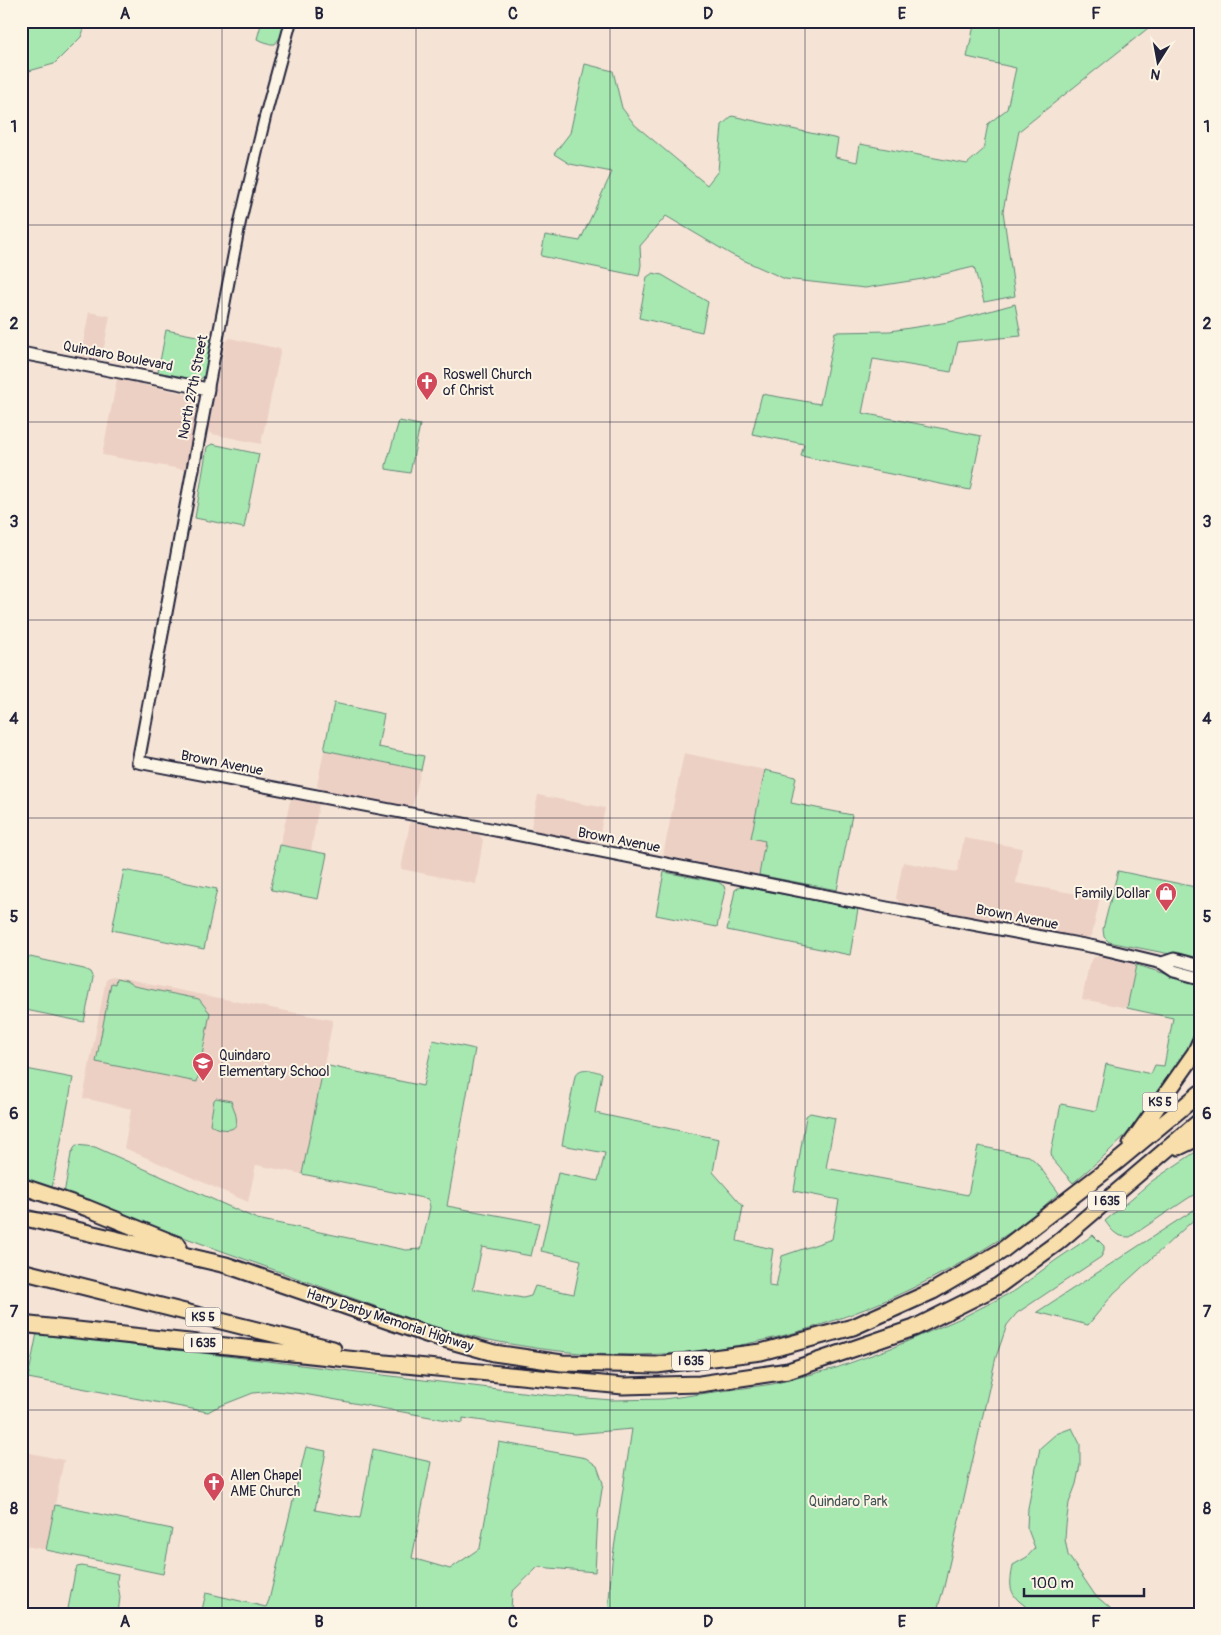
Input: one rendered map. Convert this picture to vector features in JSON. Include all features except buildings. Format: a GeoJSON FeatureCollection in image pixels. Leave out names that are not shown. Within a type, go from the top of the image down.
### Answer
{"type":"FeatureCollection","features":[{"type":"Feature","properties":{"kind":"highway","name":"KS 5"},"geometry":{"type":"LineString","coordinates":[[1118,1161],[1195,1052],[1200,1042]]}},
{"type":"Feature","properties":{"kind":"highway","name":"Harry Darby Memorial Highway"},"geometry":{"type":"LineString","coordinates":[[21,1217],[226,1265],[426,1334],[494,1352],[562,1363],[657,1366],[761,1352],[853,1327],[934,1292],[1000,1252],[1118,1161],[1200,1093]]}},
{"type":"Feature","properties":{"kind":"highway","name":"Harry Darby Memorial Highway"},"geometry":{"type":"LineString","coordinates":[[21,1324],[623,1386],[700,1384],[788,1370],[914,1328],[998,1286],[1057,1243],[1200,1121]]}},
{"type":"Feature","properties":{"kind":"highway"},"geometry":{"type":"LineString","coordinates":[[1157,1158],[1200,1137]]}},
{"type":"Feature","properties":{"kind":"highway"},"geometry":{"type":"LineString","coordinates":[[21,1186],[87,1208],[226,1265]]}},
{"type":"Feature","properties":{"kind":"highway","name":"KS 5"},"geometry":{"type":"LineString","coordinates":[[21,1272],[385,1362]]}},
{"type":"Feature","properties":{"kind":"main road","name":"Quindaro Boulevard"},"geometry":{"type":"LineString","coordinates":[[21,353],[208,389]]}},
{"type":"Feature","properties":{"kind":"main road","name":"North 27th Street"},"geometry":{"type":"LineString","coordinates":[[138,762],[208,389]]}},
{"type":"Feature","properties":{"kind":"main road","name":"Brown Avenue"},"geometry":{"type":"LineString","coordinates":[[138,762],[1095,947],[1162,963]]}},
{"type":"Feature","properties":{"kind":"main road"},"geometry":{"type":"LineString","coordinates":[[1162,963],[1174,959],[1200,966]]}},
{"type":"Feature","properties":{"kind":"main road"},"geometry":{"type":"LineString","coordinates":[[1162,963],[1174,971],[1200,978]]}},
{"type":"Feature","properties":{"kind":"street","name":"North 27th Street"},"geometry":{"type":"LineString","coordinates":[[208,389],[240,222],[266,113],[291,21]]}},
{"type":"Feature","properties":{"kind":"shaded area"},"geometry":{"type":"Polygon","coordinates":[[[89,312],[110,316],[102,358],[99,360],[80,358],[89,312]]]}},
{"type":"Feature","properties":{"kind":"shaded area"},"geometry":{"type":"Polygon","coordinates":[[[230,338],[281,349],[261,444],[212,434],[208,429],[225,342],[230,338]]]}},
{"type":"Feature","properties":{"kind":"shaded area"},"geometry":{"type":"Polygon","coordinates":[[[117,379],[187,394],[193,398],[197,416],[186,470],[102,455],[117,379]]]}},
{"type":"Feature","properties":{"kind":"shaded area"},"geometry":{"type":"Polygon","coordinates":[[[324,750],[421,770],[413,804],[405,806],[321,789],[317,786],[324,750]]]}},
{"type":"Feature","properties":{"kind":"shaded area"},"geometry":{"type":"Polygon","coordinates":[[[684,753],[765,770],[751,838],[765,841],[759,875],[663,855],[684,753]]]}},
{"type":"Feature","properties":{"kind":"shaded area"},"geometry":{"type":"Polygon","coordinates":[[[538,795],[605,808],[598,843],[534,830],[531,827],[538,795]]]}},
{"type":"Feature","properties":{"kind":"shaded area"},"geometry":{"type":"Polygon","coordinates":[[[293,799],[319,804],[311,851],[280,845],[290,801],[293,799]]]}},
{"type":"Feature","properties":{"kind":"shaded area"},"geometry":{"type":"Polygon","coordinates":[[[410,822],[478,834],[483,840],[476,884],[401,869],[410,822]]]}},
{"type":"Feature","properties":{"kind":"shaded area"},"geometry":{"type":"Polygon","coordinates":[[[964,838],[1022,848],[1016,883],[1100,898],[1092,935],[1086,939],[899,902],[896,898],[903,862],[957,872],[964,838]]]}},
{"type":"Feature","properties":{"kind":"shaded area"},"geometry":{"type":"Polygon","coordinates":[[[1099,956],[1136,965],[1127,1008],[1082,999],[1089,964],[1094,957],[1099,956]]]}},
{"type":"Feature","properties":{"kind":"shaded area","name":"Quindaro Elementary School"},"geometry":{"type":"Polygon","coordinates":[[[112,977],[333,1020],[302,1174],[256,1165],[248,1202],[124,1148],[131,1109],[83,1098],[106,979],[112,977]]]}},
{"type":"Feature","properties":{"kind":"shaded area"},"geometry":{"type":"Polygon","coordinates":[[[21,1451],[64,1460],[46,1550],[21,1545],[21,1451]]]}},
{"type":"Feature","properties":{"kind":"green space"},"geometry":{"type":"Polygon","coordinates":[[[21,21],[87,21],[81,37],[54,64],[29,71],[28,93],[21,101],[21,21]]]}},
{"type":"Feature","properties":{"kind":"green space"},"geometry":{"type":"Polygon","coordinates":[[[262,21],[285,21],[281,36],[275,44],[257,39],[262,21]]]}},
{"type":"Feature","properties":{"kind":"green space"},"geometry":{"type":"Polygon","coordinates":[[[975,21],[1157,21],[1019,131],[1003,211],[1015,296],[984,302],[974,267],[923,279],[865,288],[785,279],[732,255],[666,216],[640,246],[641,265],[639,276],[541,256],[545,235],[580,241],[612,172],[570,164],[554,154],[570,133],[585,64],[613,71],[622,108],[635,125],[707,185],[718,171],[722,125],[732,116],[838,139],[835,157],[857,162],[860,144],[967,164],[983,150],[988,124],[1007,109],[1016,68],[967,57],[975,21]]]}},
{"type":"Feature","properties":{"kind":"green space"},"geometry":{"type":"Polygon","coordinates":[[[653,273],[662,275],[708,302],[702,332],[639,318],[647,277],[653,273]]]}},
{"type":"Feature","properties":{"kind":"green space"},"geometry":{"type":"Polygon","coordinates":[[[1015,304],[1021,336],[958,342],[951,372],[873,359],[862,413],[981,436],[970,490],[801,456],[804,444],[752,434],[762,394],[820,404],[835,332],[890,331],[949,322],[1015,304]]]}},
{"type":"Feature","properties":{"kind":"green space"},"geometry":{"type":"Polygon","coordinates":[[[166,330],[212,339],[206,375],[197,380],[158,372],[166,330]]]}},
{"type":"Feature","properties":{"kind":"green space"},"geometry":{"type":"Polygon","coordinates":[[[399,421],[420,425],[410,473],[386,469],[399,421]]]}},
{"type":"Feature","properties":{"kind":"green space"},"geometry":{"type":"Polygon","coordinates":[[[212,444],[259,454],[244,528],[195,518],[207,447],[212,444]]]}},
{"type":"Feature","properties":{"kind":"green space"},"geometry":{"type":"Polygon","coordinates":[[[334,703],[384,714],[378,747],[424,756],[421,770],[324,750],[334,703]]]}},
{"type":"Feature","properties":{"kind":"green space"},"geometry":{"type":"Polygon","coordinates":[[[765,770],[796,777],[791,803],[852,815],[837,890],[759,875],[765,841],[751,838],[765,770]]]}},
{"type":"Feature","properties":{"kind":"green space"},"geometry":{"type":"Polygon","coordinates":[[[280,845],[327,854],[318,899],[272,890],[271,887],[280,845]]]}},
{"type":"Feature","properties":{"kind":"green space"},"geometry":{"type":"Polygon","coordinates":[[[124,870],[217,889],[204,949],[112,930],[124,870]]]}},
{"type":"Feature","properties":{"kind":"green space"},"geometry":{"type":"Polygon","coordinates":[[[1118,871],[1200,888],[1200,960],[1109,942],[1104,937],[1103,929],[1118,871]]]}},
{"type":"Feature","properties":{"kind":"green space"},"geometry":{"type":"Polygon","coordinates":[[[664,872],[718,882],[724,886],[725,890],[717,927],[656,915],[664,872]]]}},
{"type":"Feature","properties":{"kind":"green space"},"geometry":{"type":"Polygon","coordinates":[[[741,886],[858,909],[850,955],[727,930],[735,890],[741,886]]]}},
{"type":"Feature","properties":{"kind":"green space"},"geometry":{"type":"Polygon","coordinates":[[[21,955],[90,972],[93,978],[84,1022],[21,1009],[21,955]]]}},
{"type":"Feature","properties":{"kind":"green space"},"geometry":{"type":"Polygon","coordinates":[[[1136,965],[1200,984],[1200,1031],[1184,1059],[1143,1118],[1073,1183],[1052,1159],[1051,1152],[1061,1104],[1096,1111],[1106,1064],[1151,1074],[1155,1065],[1164,1066],[1173,1018],[1127,1008],[1136,965]]]}},
{"type":"Feature","properties":{"kind":"green space"},"geometry":{"type":"Polygon","coordinates":[[[116,979],[126,981],[134,986],[199,999],[210,1013],[197,1082],[96,1062],[111,983],[115,984],[116,979]]]}},
{"type":"Feature","properties":{"kind":"green space"},"geometry":{"type":"Polygon","coordinates":[[[433,1040],[475,1049],[447,1206],[539,1223],[531,1256],[482,1247],[473,1289],[523,1298],[531,1296],[535,1286],[574,1294],[581,1260],[541,1251],[558,1173],[598,1181],[605,1153],[562,1145],[575,1076],[584,1070],[602,1073],[595,1113],[719,1139],[713,1172],[743,1206],[737,1241],[773,1249],[769,1286],[776,1287],[782,1256],[832,1239],[839,1200],[794,1191],[806,1116],[810,1113],[835,1118],[826,1168],[968,1195],[978,1146],[1029,1156],[1036,1162],[1059,1193],[1025,1222],[996,1242],[899,1295],[864,1309],[795,1333],[760,1341],[702,1351],[642,1355],[612,1355],[552,1350],[510,1344],[429,1325],[64,1194],[71,1154],[76,1145],[95,1147],[257,1219],[406,1250],[421,1249],[430,1207],[428,1199],[302,1174],[324,1065],[423,1086],[433,1040]]]}},
{"type":"Feature","properties":{"kind":"green space"},"geometry":{"type":"Polygon","coordinates":[[[21,1068],[73,1078],[52,1188],[21,1177],[21,1068]]]}},
{"type":"Feature","properties":{"kind":"green space"},"geometry":{"type":"Polygon","coordinates":[[[216,1098],[231,1101],[236,1117],[236,1125],[233,1128],[221,1129],[210,1124],[216,1098]]]}},
{"type":"Feature","properties":{"kind":"green space"},"geometry":{"type":"Polygon","coordinates":[[[1200,1149],[1200,1193],[1190,1197],[1130,1237],[1118,1235],[1113,1231],[1105,1221],[1152,1181],[1200,1149]]]}},
{"type":"Feature","properties":{"kind":"green space"},"geometry":{"type":"Polygon","coordinates":[[[1200,1206],[1200,1214],[1114,1293],[1088,1325],[1037,1312],[1200,1206]]]}},
{"type":"Feature","properties":{"kind":"green space","name":"Quindaro Park"},"geometry":{"type":"Polygon","coordinates":[[[1093,1235],[1104,1246],[1101,1257],[1017,1313],[1007,1325],[996,1357],[944,1587],[936,1614],[608,1614],[612,1562],[632,1429],[574,1434],[463,1418],[463,1423],[304,1394],[275,1391],[253,1393],[208,1412],[28,1378],[37,1333],[547,1395],[612,1400],[664,1399],[773,1384],[836,1368],[894,1347],[961,1318],[1016,1290],[1093,1235]]]}},
{"type":"Feature","properties":{"kind":"green space"},"geometry":{"type":"Polygon","coordinates":[[[1072,1428],[1080,1444],[1080,1465],[1069,1503],[1066,1525],[1065,1539],[1068,1555],[1095,1595],[1117,1614],[1035,1614],[1015,1597],[1011,1588],[1013,1565],[1027,1557],[1035,1548],[1027,1527],[1028,1508],[1040,1448],[1056,1434],[1072,1428]]]}},
{"type":"Feature","properties":{"kind":"green space"},"geometry":{"type":"Polygon","coordinates":[[[499,1442],[586,1458],[597,1466],[603,1483],[598,1515],[595,1572],[538,1567],[512,1592],[511,1611],[571,1614],[201,1614],[206,1593],[266,1607],[306,1447],[326,1451],[315,1510],[360,1518],[373,1449],[431,1462],[412,1558],[450,1569],[480,1548],[499,1442]]]}},
{"type":"Feature","properties":{"kind":"green space"},"geometry":{"type":"Polygon","coordinates":[[[55,1505],[172,1529],[163,1574],[46,1550],[55,1505]]]}},
{"type":"Feature","properties":{"kind":"green space"},"geometry":{"type":"Polygon","coordinates":[[[82,1566],[118,1574],[117,1580],[120,1597],[118,1614],[67,1614],[75,1572],[77,1567],[82,1566]]]}},
{"type":"Feature","properties":{"kind":"place","name":"Roswell Church of Christ"},"geometry":{"type":"Point","coordinates":[427,401]}},
{"type":"Feature","properties":{"kind":"place","name":"Family Dollar"},"geometry":{"type":"Point","coordinates":[1166,912]}},
{"type":"Feature","properties":{"kind":"place","name":"Quindaro Elementary School"},"geometry":{"type":"Point","coordinates":[203,1082]}},
{"type":"Feature","properties":{"kind":"place","name":"Allen Chapel AME Church"},"geometry":{"type":"Point","coordinates":[214,1502]}}]}
